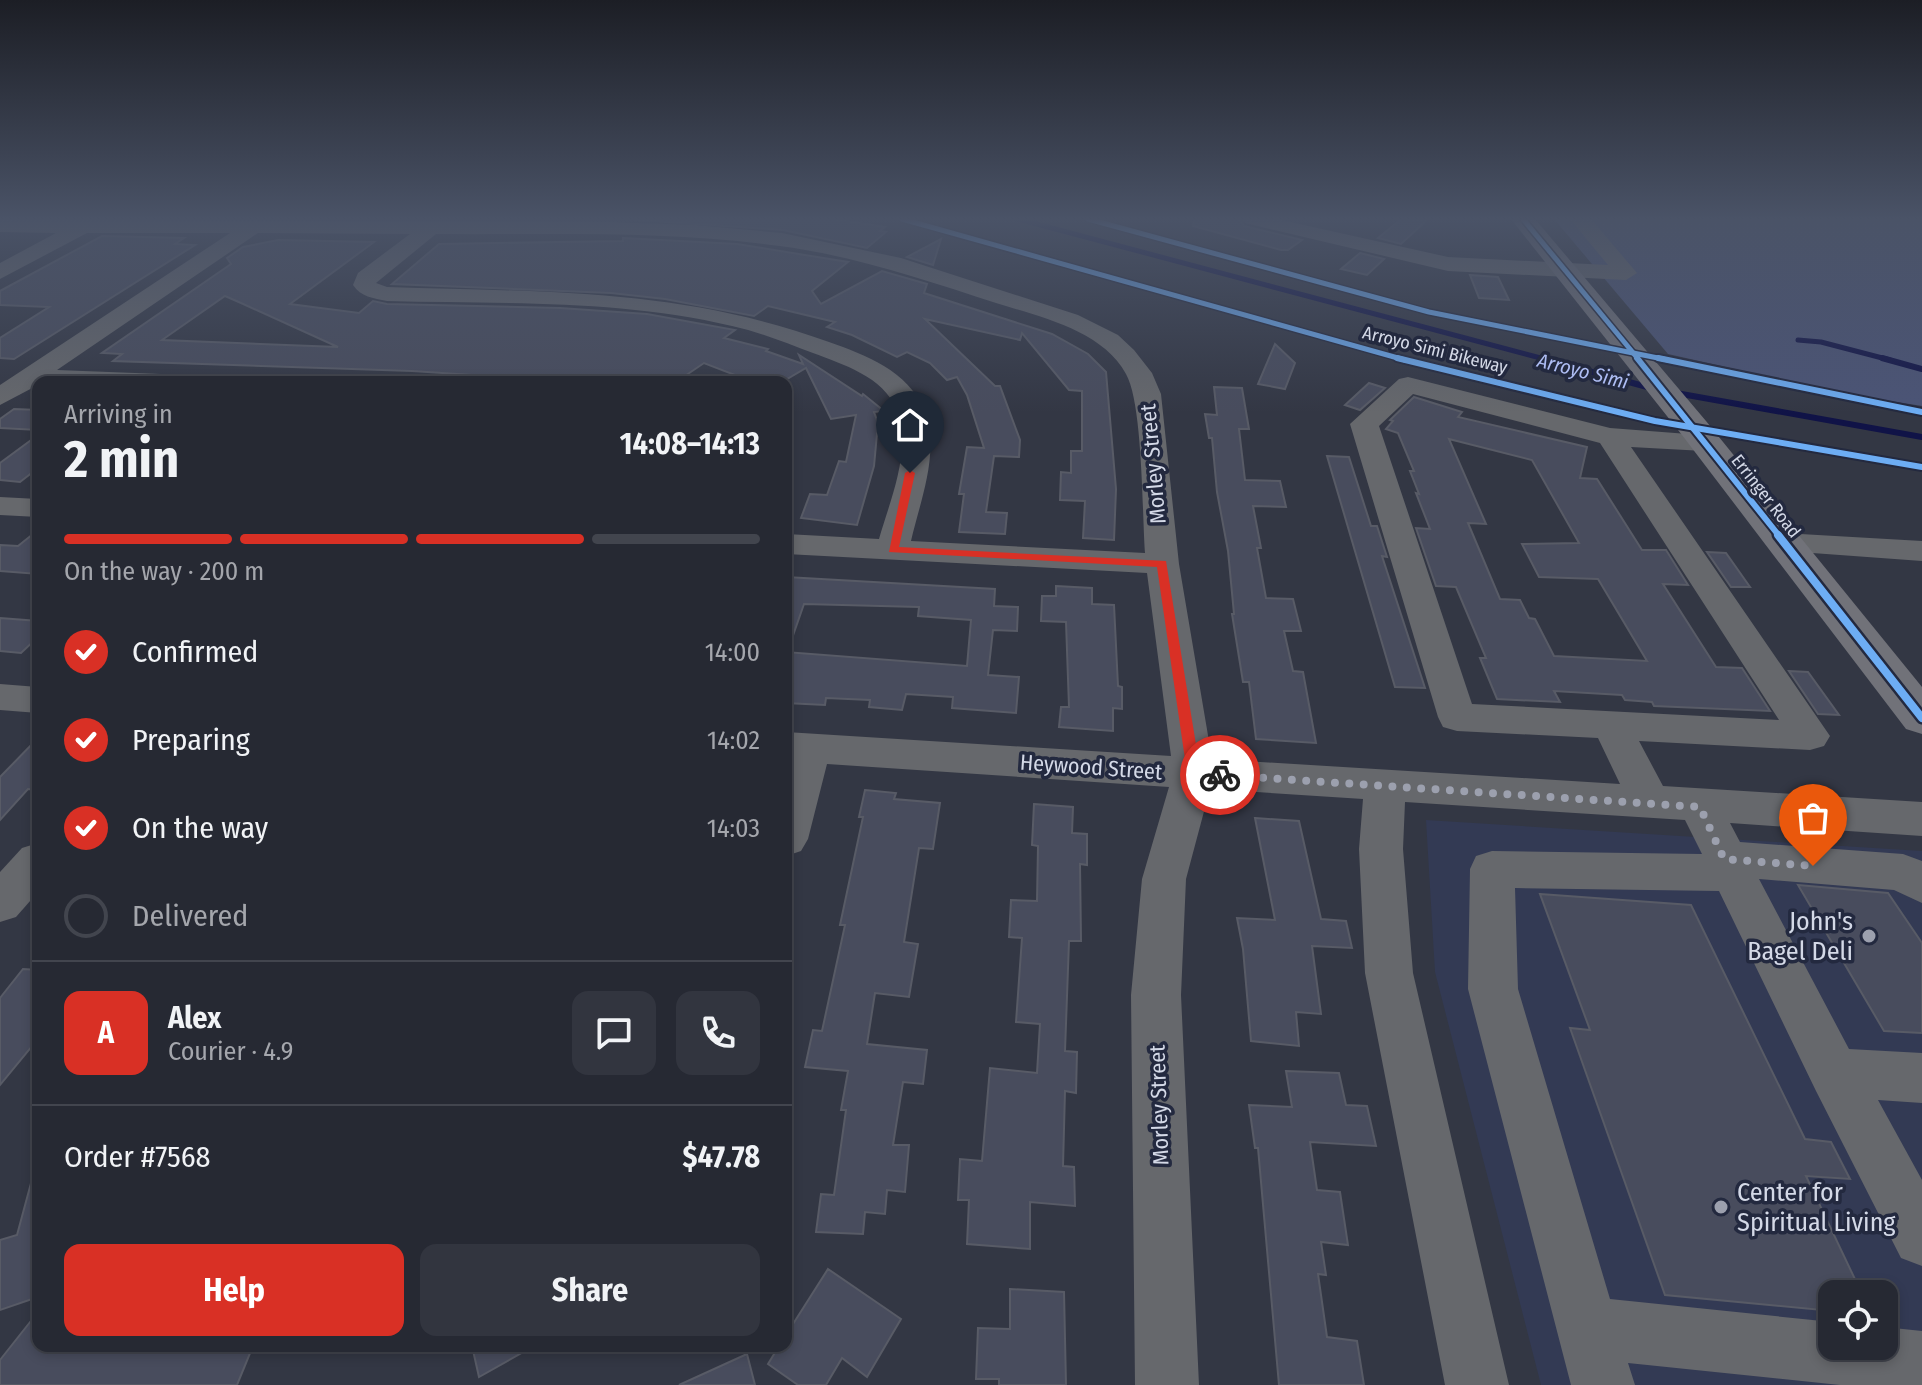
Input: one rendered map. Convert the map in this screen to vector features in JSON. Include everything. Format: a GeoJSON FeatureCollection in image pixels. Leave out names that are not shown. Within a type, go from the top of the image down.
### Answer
{"type":"FeatureCollection","features":[{"type":"Feature","properties":{"kind":"main road","name":"Erringer Road"},"geometry":{"type":"LineString","coordinates":[[1575,284],[1696,431],[1922,718]]}},
{"type":"Feature","properties":{"kind":"street"},"geometry":{"type":"LineString","coordinates":[[32,376],[169,284]]}},
{"type":"Feature","properties":{"kind":"street"},"geometry":{"type":"LineString","coordinates":[[364,284],[372,291],[387,294],[617,303],[727,317],[769,328],[843,355],[885,378],[910,407],[916,425],[916,447],[893,550]]}},
{"type":"Feature","properties":{"kind":"street","name":"Morley Street"},"geometry":{"type":"LineString","coordinates":[[956,284],[1088,328],[1111,341],[1130,358],[1142,376],[1148,394],[1162,564],[1194,773],[1164,879],[1156,995],[1167,1385]]}},
{"type":"Feature","properties":{"kind":"street"},"geometry":{"type":"LineString","coordinates":[[0,397],[31,377]]}},
{"type":"Feature","properties":{"kind":"street"},"geometry":{"type":"LineString","coordinates":[[1610,437],[1810,736],[1457,717],[1364,424],[1408,385],[1610,437],[1696,431]]}},
{"type":"Feature","properties":{"kind":"street"},"geometry":{"type":"LineString","coordinates":[[0,506],[32,508]]}},
{"type":"Feature","properties":{"kind":"street"},"geometry":{"type":"LineString","coordinates":[[1783,543],[1922,551]]}},
{"type":"Feature","properties":{"kind":"street"},"geometry":{"type":"LineString","coordinates":[[792,544],[1162,564]]}},
{"type":"Feature","properties":{"kind":"street"},"geometry":{"type":"LineString","coordinates":[[0,697],[32,700]]}},
{"type":"Feature","properties":{"kind":"street"},"geometry":{"type":"LineString","coordinates":[[1611,725],[1651,803]]}},
{"type":"Feature","properties":{"kind":"street"},"geometry":{"type":"LineString","coordinates":[[792,797],[799,748]]}},
{"type":"Feature","properties":{"kind":"street","name":"Heywood Street"},"geometry":{"type":"LineString","coordinates":[[799,748],[1922,819]]}},
{"type":"Feature","properties":{"kind":"street"},"geometry":{"type":"LineString","coordinates":[[1385,786],[1381,849],[1389,973],[1477,1385]]}},
{"type":"Feature","properties":{"kind":"street"},"geometry":{"type":"LineString","coordinates":[[1700,807],[1727,866],[1922,1237]]}},
{"type":"Feature","properties":{"kind":"street"},"geometry":{"type":"LineString","coordinates":[[1603,1385],[1493,989],[1492,869],[1727,866],[1903,872],[1922,884]]}},
{"type":"Feature","properties":{"kind":"street"},"geometry":{"type":"LineString","coordinates":[[0,903],[32,868]]}},
{"type":"Feature","properties":{"kind":"street"},"geometry":{"type":"LineString","coordinates":[[1834,1073],[1922,1078]]}},
{"type":"Feature","properties":{"kind":"street"},"geometry":{"type":"LineString","coordinates":[[1587,1328],[1922,1362]]}},
{"type":"Feature","properties":{"kind":"shaded area"},"geometry":{"type":"Polygon","coordinates":[[[1609,284],[1922,284],[1922,406],[1846,394],[1668,354],[1609,284]]]}},
{"type":"Feature","properties":{"kind":"shaded area"},"geometry":{"type":"Polygon","coordinates":[[[1426,820],[1922,851],[1922,1385],[1541,1385],[1435,972],[1426,820]]]}},
{"type":"Feature","properties":{"kind":"building"},"geometry":{"type":"Polygon","coordinates":[[[14,284],[134,284],[14,359],[0,358],[0,338],[49,307],[0,305],[0,291],[14,284]]]}},
{"type":"Feature","properties":{"kind":"building"},"geometry":{"type":"Polygon","coordinates":[[[203,284],[318,284],[290,304],[359,313],[373,301],[387,304],[560,308],[647,314],[735,330],[724,338],[768,349],[766,351],[803,364],[799,355],[863,394],[884,411],[874,412],[878,423],[874,466],[857,525],[801,518],[810,494],[827,495],[839,461],[846,462],[856,415],[831,419],[806,368],[792,376],[738,376],[704,363],[685,376],[487,376],[113,361],[122,354],[102,353],[203,284]],[[225,296],[162,340],[338,347],[225,296]]]}},
{"type":"Feature","properties":{"kind":"building"},"geometry":{"type":"Polygon","coordinates":[[[392,284],[821,284],[812,291],[821,304],[859,284],[927,284],[924,293],[1052,334],[1088,354],[1106,372],[1116,489],[1114,540],[1083,538],[1085,501],[1060,500],[1061,472],[1071,473],[1071,451],[1082,451],[1082,391],[1069,390],[1022,333],[1020,340],[925,319],[995,386],[1000,386],[1020,440],[1019,457],[994,456],[986,512],[1007,513],[1005,534],[959,532],[964,494],[959,494],[967,447],[984,448],[967,395],[957,377],[947,380],[930,363],[907,352],[897,357],[852,335],[827,327],[835,322],[768,306],[754,316],[665,299],[611,293],[392,284]]]}},
{"type":"Feature","properties":{"kind":"building"},"geometry":{"type":"Polygon","coordinates":[[[1473,284],[1501,284],[1509,300],[1479,298],[1473,284]]]}},
{"type":"Feature","properties":{"kind":"building"},"geometry":{"type":"Polygon","coordinates":[[[1275,344],[1295,363],[1285,389],[1258,384],[1275,344]]]}},
{"type":"Feature","properties":{"kind":"building"},"geometry":{"type":"Polygon","coordinates":[[[1369,383],[1385,388],[1360,410],[1345,405],[1369,383]]]}},
{"type":"Feature","properties":{"kind":"building"},"geometry":{"type":"Polygon","coordinates":[[[1214,387],[1242,388],[1249,429],[1239,429],[1245,480],[1280,481],[1286,507],[1253,506],[1261,548],[1257,548],[1266,598],[1293,599],[1301,631],[1284,631],[1293,671],[1303,672],[1316,743],[1256,739],[1249,682],[1243,682],[1232,614],[1228,551],[1217,492],[1212,438],[1209,438],[1205,414],[1217,415],[1214,387]]]}},
{"type":"Feature","properties":{"kind":"building"},"geometry":{"type":"Polygon","coordinates":[[[1414,397],[1462,412],[1458,417],[1587,447],[1580,478],[1597,479],[1642,550],[1666,550],[1688,585],[1663,584],[1716,667],[1742,668],[1770,711],[1654,706],[1652,702],[1625,700],[1622,695],[1554,691],[1560,702],[1497,699],[1480,658],[1486,658],[1456,587],[1436,586],[1416,528],[1430,529],[1410,471],[1414,471],[1398,433],[1386,429],[1393,421],[1390,420],[1414,397]],[[1449,439],[1486,524],[1468,523],[1500,599],[1520,600],[1529,618],[1535,619],[1554,656],[1647,661],[1598,579],[1539,577],[1522,544],[1579,543],[1532,460],[1449,439]]]}},
{"type":"Feature","properties":{"kind":"building"},"geometry":{"type":"Polygon","coordinates":[[[14,409],[32,410],[32,430],[0,428],[0,419],[14,409]]]}},
{"type":"Feature","properties":{"kind":"building"},"geometry":{"type":"Polygon","coordinates":[[[32,439],[32,473],[20,482],[0,480],[0,463],[32,439]]]}},
{"type":"Feature","properties":{"kind":"building"},"geometry":{"type":"Polygon","coordinates":[[[1327,456],[1349,457],[1371,526],[1377,526],[1387,557],[1382,556],[1425,688],[1395,687],[1327,456]]]}},
{"type":"Feature","properties":{"kind":"building"},"geometry":{"type":"Polygon","coordinates":[[[32,535],[32,574],[0,571],[0,545],[18,546],[32,535]]]}},
{"type":"Feature","properties":{"kind":"building"},"geometry":{"type":"Polygon","coordinates":[[[1707,552],[1726,553],[1750,587],[1731,587],[1707,552]]]}},
{"type":"Feature","properties":{"kind":"building"},"geometry":{"type":"Polygon","coordinates":[[[792,577],[995,589],[994,606],[1018,607],[1017,631],[993,630],[988,675],[1019,677],[1016,713],[952,708],[953,697],[906,694],[902,710],[869,707],[870,700],[826,698],[825,705],[792,703],[792,652],[967,666],[971,620],[918,616],[919,607],[804,604],[792,638],[792,577]]]}},
{"type":"Feature","properties":{"kind":"building"},"geometry":{"type":"Polygon","coordinates":[[[1056,586],[1092,588],[1092,604],[1114,605],[1122,709],[1113,708],[1113,731],[1059,727],[1061,707],[1069,707],[1066,622],[1041,621],[1042,596],[1056,596],[1056,586]]]}},
{"type":"Feature","properties":{"kind":"building"},"geometry":{"type":"Polygon","coordinates":[[[0,618],[32,621],[32,643],[21,653],[0,651],[0,618]]]}},
{"type":"Feature","properties":{"kind":"building"},"geometry":{"type":"Polygon","coordinates":[[[1789,671],[1808,672],[1839,715],[1818,714],[1789,671]]]}},
{"type":"Feature","properties":{"kind":"building"},"geometry":{"type":"Polygon","coordinates":[[[32,744],[32,789],[28,789],[0,820],[0,777],[32,744]]]}},
{"type":"Feature","properties":{"kind":"building"},"geometry":{"type":"Polygon","coordinates":[[[865,790],[896,793],[894,799],[940,803],[933,849],[919,848],[904,942],[918,944],[909,997],[875,993],[867,1044],[927,1050],[923,1084],[903,1082],[893,1145],[909,1145],[905,1192],[887,1190],[885,1214],[865,1212],[863,1234],[816,1232],[821,1194],[834,1195],[846,1110],[841,1110],[848,1071],[805,1067],[813,1030],[822,1031],[845,925],[840,925],[863,817],[859,817],[865,790]]]}},
{"type":"Feature","properties":{"kind":"building"},"geometry":{"type":"Polygon","coordinates":[[[1034,804],[1073,807],[1072,833],[1087,834],[1087,865],[1080,864],[1081,941],[1069,941],[1065,1051],[1077,1052],[1076,1093],[1065,1091],[1063,1166],[1074,1167],[1075,1206],[1030,1202],[1030,1249],[967,1244],[969,1200],[958,1200],[960,1159],[982,1161],[990,1068],[1037,1073],[1040,1024],[1016,1022],[1022,938],[1009,937],[1011,900],[1037,901],[1038,846],[1032,845],[1034,804]]]}},
{"type":"Feature","properties":{"kind":"building"},"geometry":{"type":"Polygon","coordinates":[[[1255,818],[1299,821],[1321,919],[1346,921],[1352,948],[1312,946],[1321,1014],[1296,1012],[1299,1046],[1251,1041],[1243,949],[1237,918],[1275,920],[1255,818]]]}},
{"type":"Feature","properties":{"kind":"building"},"geometry":{"type":"Polygon","coordinates":[[[1798,885],[1888,893],[1922,943],[1922,1033],[1884,1031],[1798,885]]]}},
{"type":"Feature","properties":{"kind":"building"},"geometry":{"type":"Polygon","coordinates":[[[1540,894],[1691,905],[1805,1139],[1831,1142],[1850,1179],[1806,1176],[1855,1280],[1818,1280],[1818,1310],[1665,1295],[1570,1028],[1590,1030],[1540,894]]]}},
{"type":"Feature","properties":{"kind":"building"},"geometry":{"type":"Polygon","coordinates":[[[23,969],[32,970],[32,1046],[0,1085],[0,998],[23,969]]]}},
{"type":"Feature","properties":{"kind":"building"},"geometry":{"type":"Polygon","coordinates":[[[1286,1071],[1339,1073],[1346,1105],[1367,1106],[1376,1146],[1310,1142],[1317,1190],[1340,1192],[1348,1245],[1321,1242],[1326,1275],[1318,1274],[1327,1337],[1357,1341],[1364,1385],[1279,1385],[1258,1148],[1255,1148],[1249,1105],[1292,1107],[1286,1071]]]}},
{"type":"Feature","properties":{"kind":"building"},"geometry":{"type":"Polygon","coordinates":[[[32,1183],[32,1299],[0,1310],[0,1240],[17,1235],[32,1183]]]}},
{"type":"Feature","properties":{"kind":"building"},"geometry":{"type":"Polygon","coordinates":[[[828,1269],[901,1319],[867,1377],[842,1358],[826,1385],[798,1385],[768,1364],[775,1352],[792,1352],[792,1326],[828,1269]]]}},
{"type":"Feature","properties":{"kind":"building"},"geometry":{"type":"Polygon","coordinates":[[[1010,1289],[1064,1292],[1066,1385],[999,1385],[999,1379],[976,1379],[978,1328],[1010,1329],[1010,1289]]]}},
{"type":"Feature","properties":{"kind":"building"},"geometry":{"type":"Polygon","coordinates":[[[32,1320],[32,1352],[251,1352],[237,1385],[0,1385],[0,1360],[32,1320]]]}},
{"type":"Feature","properties":{"kind":"building"},"geometry":{"type":"Polygon","coordinates":[[[473,1352],[523,1352],[479,1377],[473,1352]]]}},
{"type":"Feature","properties":{"kind":"building"},"geometry":{"type":"Polygon","coordinates":[[[747,1354],[755,1385],[679,1385],[747,1354]]]}},
{"type":"Feature","properties":{"kind":"waterway","name":"Arroyo Simi"},"geometry":{"type":"LineString","coordinates":[[1261,284],[1548,360]]}},
{"type":"Feature","properties":{"kind":"waterway"},"geometry":{"type":"LineString","coordinates":[[1798,340],[1821,342],[1890,360]]}},
{"type":"Feature","properties":{"kind":"waterway","name":"Arroyo Simi"},"geometry":{"type":"LineString","coordinates":[[1540,358],[1651,388]]}},
{"type":"Feature","properties":{"kind":"waterway"},"geometry":{"type":"LineString","coordinates":[[1882,358],[1922,369]]}},
{"type":"Feature","properties":{"kind":"waterway","name":"Arroyo Simi"},"geometry":{"type":"LineString","coordinates":[[1676,393],[1922,437]]}},
{"type":"Feature","properties":{"kind":"cycle path","name":"Arroyo Simi Bikeway"},"geometry":{"type":"LineString","coordinates":[[1132,284],[1403,360],[1655,421],[1922,467]]}},
{"type":"Feature","properties":{"kind":"cycle path"},"geometry":{"type":"LineString","coordinates":[[1325,284],[1429,312],[1922,412]]}},
{"type":"Feature","properties":{"kind":"cycle path"},"geometry":{"type":"LineString","coordinates":[[1576,284],[1694,428],[1922,718]]}},
{"type":"Feature","properties":{"kind":"way so far"},"geometry":{"type":"LineString","coordinates":[[1220,775],[1700,807],[1724,859],[1813,866]]}},
{"type":"Feature","properties":{"kind":"place","name":"John's Bagel Deli"},"geometry":{"type":"Point","coordinates":[1869,936]}},
{"type":"Feature","properties":{"kind":"place","name":"Center for Spiritual Living"},"geometry":{"type":"Point","coordinates":[1721,1207]}},
{"type":"Feature","properties":{"kind":"route"},"geometry":{"type":"LineString","coordinates":[[910,473],[893,550],[1162,564],[1194,773],[1220,775]]}}]}
